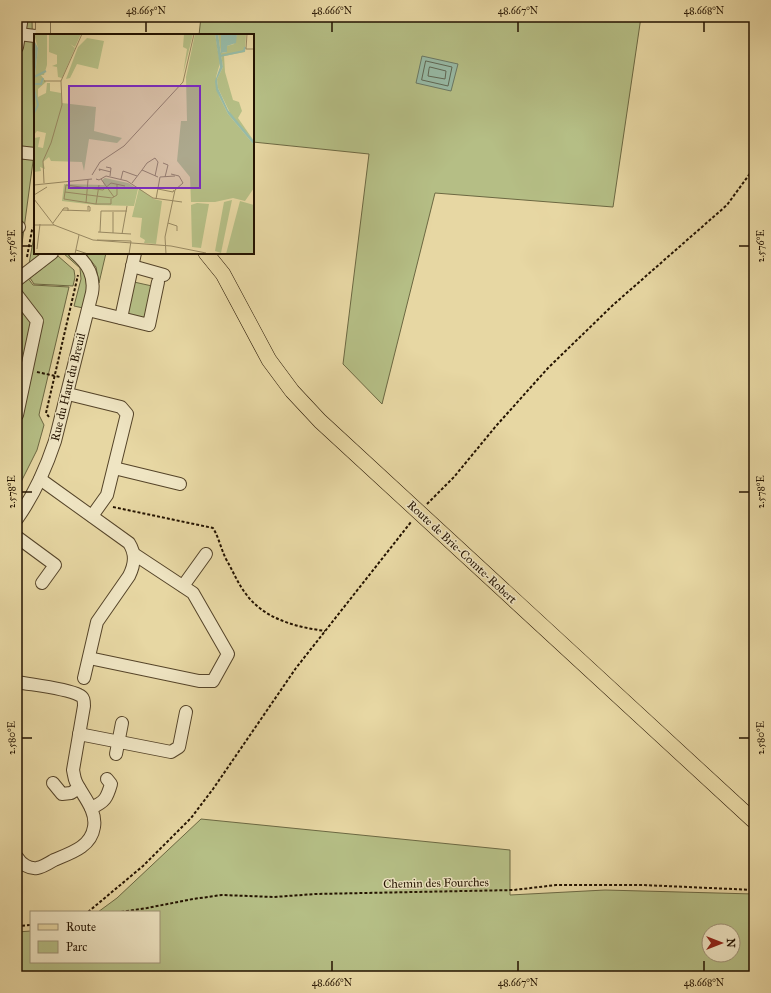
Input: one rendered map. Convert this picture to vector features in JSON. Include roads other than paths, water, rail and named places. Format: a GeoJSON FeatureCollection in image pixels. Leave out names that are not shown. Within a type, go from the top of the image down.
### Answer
{"type":"FeatureCollection","features":[{"type":"Feature","properties":{"kind":"main road"},"geometry":{"type":"LineString","coordinates":[[43,17],[43,34]]}},
{"type":"Feature","properties":{"kind":"main road","name":"Route de Brie-Comte-Robert"},"geometry":{"type":"LineString","coordinates":[[207,254],[223,274],[269,360],[292,391],[320,421],[754,821]]}},
{"type":"Feature","properties":{"kind":"street"},"geometry":{"type":"LineString","coordinates":[[17,46],[22,17]]}},
{"type":"Feature","properties":{"kind":"street"},"geometry":{"type":"LineString","coordinates":[[19,34],[34,36]]}},
{"type":"Feature","properties":{"kind":"street"},"geometry":{"type":"LineString","coordinates":[[17,152],[34,154]]}},
{"type":"Feature","properties":{"kind":"street"},"geometry":{"type":"LineString","coordinates":[[17,280],[51,254]]}},
{"type":"Feature","properties":{"kind":"street","name":"Rue du Haut du Breuil"},"geometry":{"type":"LineString","coordinates":[[17,519],[31,497],[49,460],[68,394],[92,293],[93,278],[88,267],[76,254]]}},
{"type":"Feature","properties":{"kind":"street"},"geometry":{"type":"LineString","coordinates":[[121,318],[135,254]]}},
{"type":"Feature","properties":{"kind":"street"},"geometry":{"type":"LineString","coordinates":[[88,310],[149,325],[161,278],[132,266]]}},
{"type":"Feature","properties":{"kind":"street"},"geometry":{"type":"LineString","coordinates":[[17,295],[37,321],[22,370],[17,415]]}},
{"type":"Feature","properties":{"kind":"street"},"geometry":{"type":"LineString","coordinates":[[68,394],[121,407],[127,414],[107,495],[92,516]]}},
{"type":"Feature","properties":{"kind":"street"},"geometry":{"type":"LineString","coordinates":[[114,468],[180,484]]}},
{"type":"Feature","properties":{"kind":"street"},"geometry":{"type":"LineString","coordinates":[[40,479],[129,543],[134,554],[132,569],[129,576],[97,622],[84,678]]}},
{"type":"Feature","properties":{"kind":"street"},"geometry":{"type":"LineString","coordinates":[[17,537],[55,565],[42,583]]}},
{"type":"Feature","properties":{"kind":"street"},"geometry":{"type":"LineString","coordinates":[[89,658],[199,681],[213,681],[228,654],[193,593],[134,554]]}},
{"type":"Feature","properties":{"kind":"street"},"geometry":{"type":"LineString","coordinates":[[183,586],[206,554]]}},
{"type":"Feature","properties":{"kind":"street"},"geometry":{"type":"LineString","coordinates":[[17,682],[80,695],[84,700],[73,770],[75,780],[91,808],[95,826],[90,840],[80,848],[37,868],[27,867],[19,862],[17,857]]}},
{"type":"Feature","properties":{"kind":"street"},"geometry":{"type":"LineString","coordinates":[[79,734],[171,752],[179,746],[186,712]]}},
{"type":"Feature","properties":{"kind":"street"},"geometry":{"type":"LineString","coordinates":[[116,754],[122,723]]}},
{"type":"Feature","properties":{"kind":"street"},"geometry":{"type":"LineString","coordinates":[[91,808],[99,804],[108,795],[111,784],[107,779]]}},
{"type":"Feature","properties":{"kind":"street"},"geometry":{"type":"LineString","coordinates":[[53,783],[62,794],[71,793],[79,788]]}},
{"type":"Feature","properties":{"kind":"water"},"geometry":{"type":"Polygon","coordinates":[[[422,56],[458,64],[451,91],[416,83],[422,56]]]}}]}
